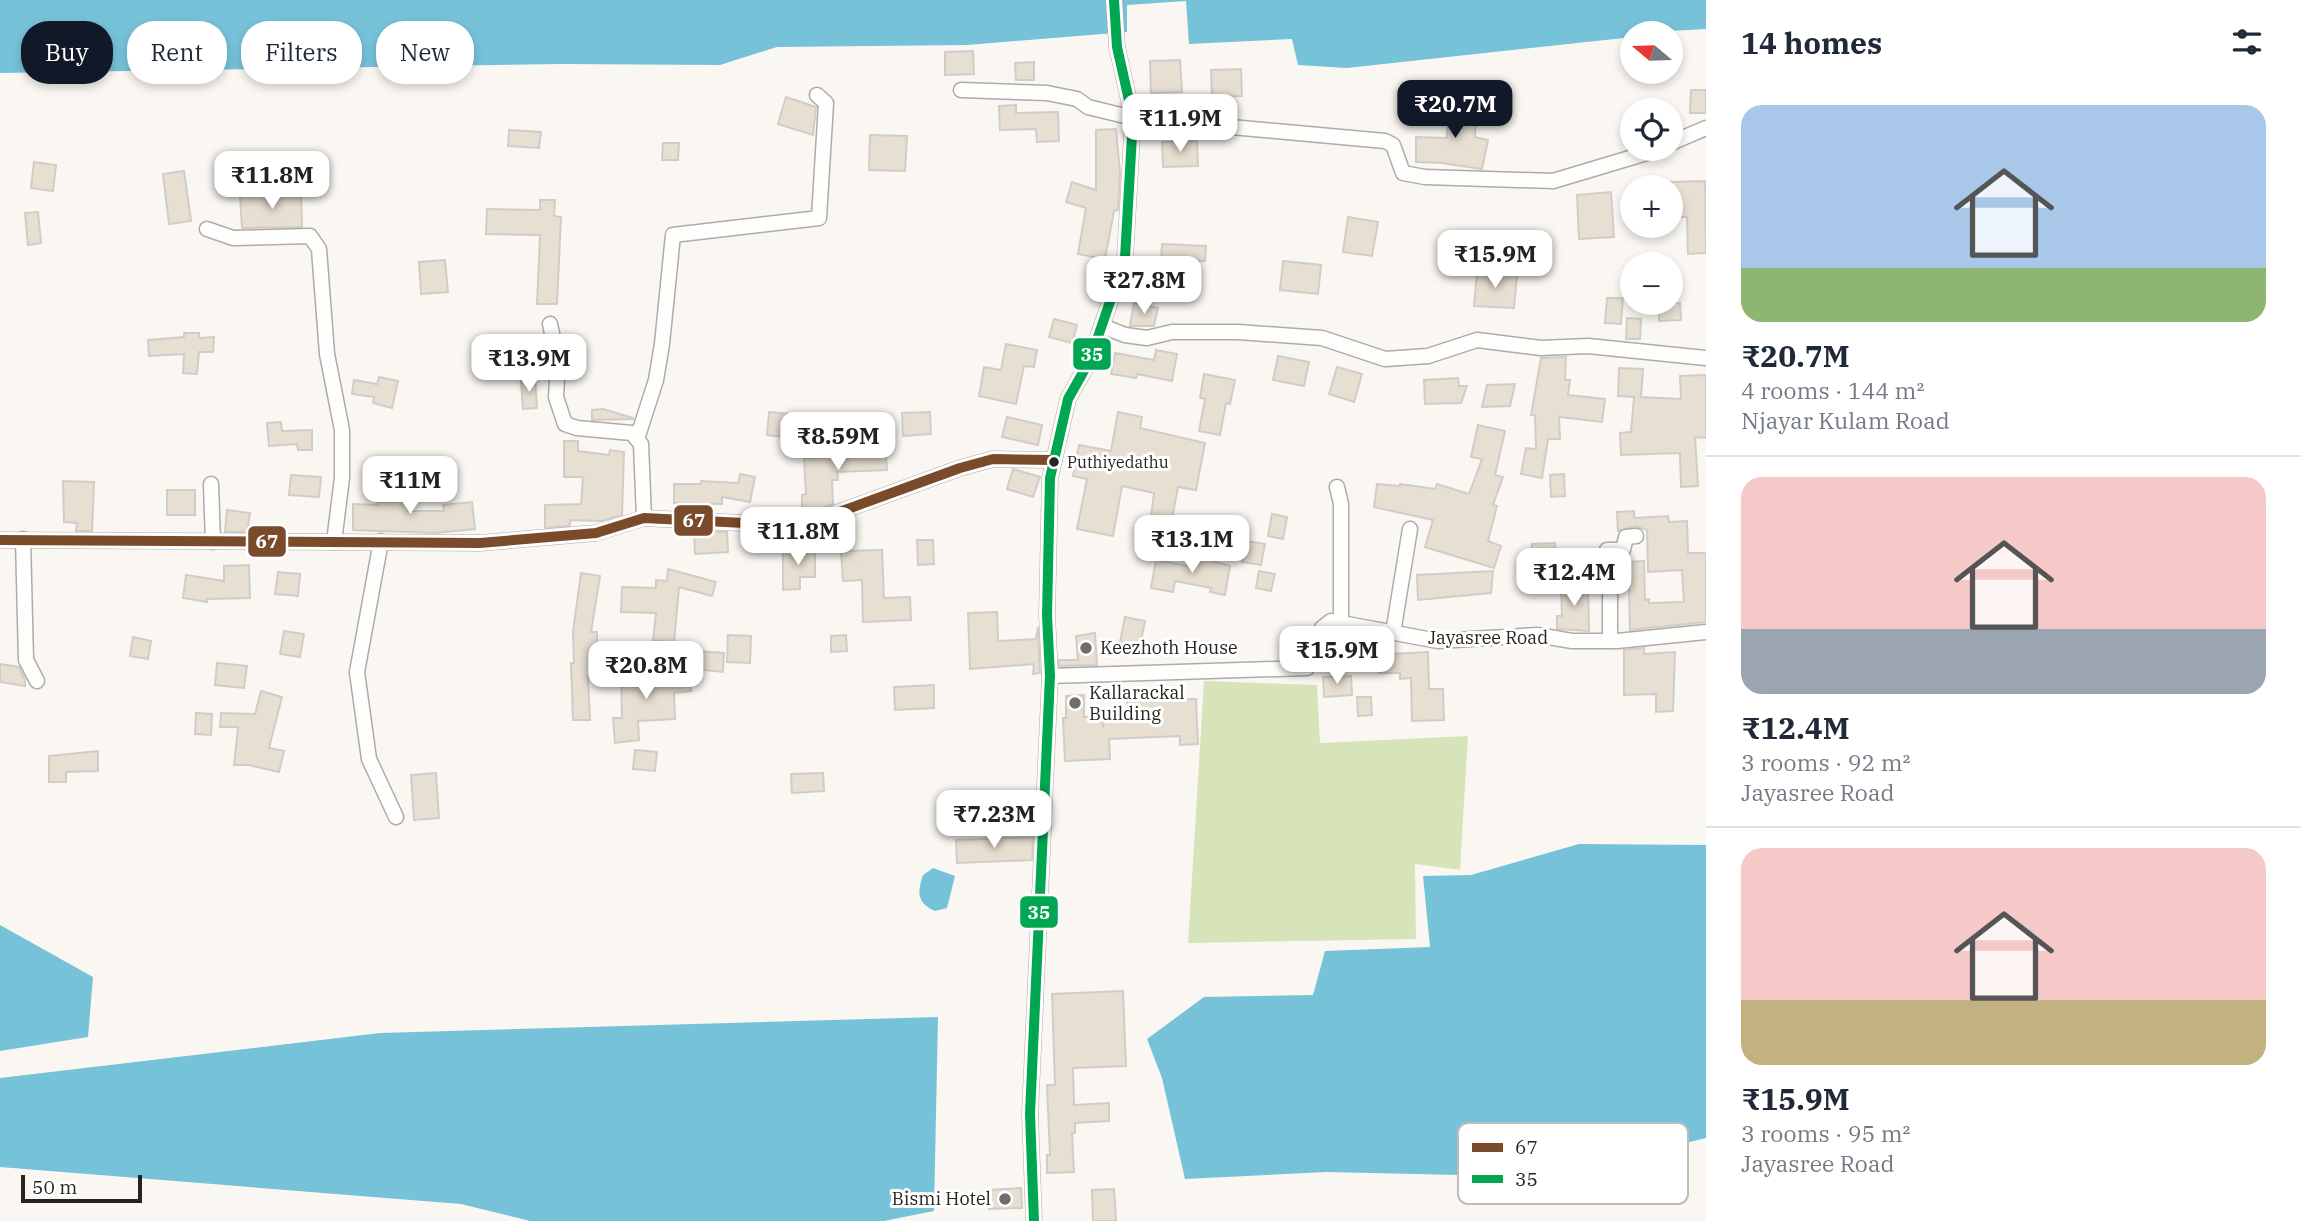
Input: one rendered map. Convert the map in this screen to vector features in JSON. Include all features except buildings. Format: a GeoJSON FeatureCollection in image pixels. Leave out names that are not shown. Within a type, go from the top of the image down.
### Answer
{"type":"FeatureCollection","features":[{"type":"Feature","properties":{"kind":"street"},"geometry":{"type":"LineString","coordinates":[[1034,1221],[1030,1114],[1050,676],[1047,615],[1050,478],[1068,399],[1090,360],[1125,258],[1133,118],[1117,47],[1114,0]]}},
{"type":"Feature","properties":{"kind":"street"},"geometry":{"type":"LineString","coordinates":[[961,90],[1047,93],[1077,99],[1087,107],[1133,118],[1385,141],[1393,145],[1403,173],[1425,177],[1553,181],[1620,161]]}},
{"type":"Feature","properties":{"kind":"street"},"geometry":{"type":"LineString","coordinates":[[638,439],[656,380],[663,344],[673,235],[819,218],[826,103],[817,96]]}},
{"type":"Feature","properties":{"kind":"street"},"geometry":{"type":"LineString","coordinates":[[1683,138],[1706,128]]}},
{"type":"Feature","properties":{"kind":"street"},"geometry":{"type":"LineString","coordinates":[[206,229],[233,238],[310,236],[319,250],[327,354],[342,430],[342,478],[334,542]]}},
{"type":"Feature","properties":{"kind":"street"},"geometry":{"type":"LineString","coordinates":[[550,324],[558,361],[556,397],[565,424],[577,428],[632,433],[638,439],[641,444],[644,518]]}},
{"type":"Feature","properties":{"kind":"street"},"geometry":{"type":"LineString","coordinates":[[1102,326],[1125,335],[1147,338],[1172,332],[1238,331],[1322,338],[1385,359],[1428,356],[1478,340],[1541,348],[1588,346],[1706,358]]}},
{"type":"Feature","properties":{"kind":"street"},"geometry":{"type":"LineString","coordinates":[[0,540],[480,543],[596,534],[644,518],[801,526],[960,468],[993,459],[1054,460]]}},
{"type":"Feature","properties":{"kind":"street"},"geometry":{"type":"LineString","coordinates":[[211,484],[213,542]]}},
{"type":"Feature","properties":{"kind":"street"},"geometry":{"type":"LineString","coordinates":[[1050,676],[1184,674],[1307,668],[1322,628],[1331,621],[1341,623],[1341,504],[1337,487]]}},
{"type":"Feature","properties":{"kind":"street"},"geometry":{"type":"LineString","coordinates":[[1393,632],[1410,529]]}},
{"type":"Feature","properties":{"kind":"street"},"geometry":{"type":"LineString","coordinates":[[1610,641],[1610,581],[1603,579],[1607,550],[1623,550],[1626,537],[1636,536]]}},
{"type":"Feature","properties":{"kind":"street"},"geometry":{"type":"LineString","coordinates":[[23,539],[26,660],[37,681]]}},
{"type":"Feature","properties":{"kind":"street"},"geometry":{"type":"LineString","coordinates":[[381,541],[357,672],[369,759],[396,817]]}},
{"type":"Feature","properties":{"kind":"street","name":"Jayasree Road"},"geometry":{"type":"LineString","coordinates":[[1341,623],[1438,641],[1538,635],[1572,641],[1610,641],[1706,632]]}},
{"type":"Feature","properties":{"kind":"green space"},"geometry":{"type":"Polygon","coordinates":[[[1204,681],[1317,685],[1320,743],[1468,736],[1460,870],[1415,864],[1416,939],[1188,943],[1204,681]]]}},
{"type":"Feature","properties":{"kind":"water"},"geometry":{"type":"Polygon","coordinates":[[[0,0],[1706,0],[1706,29],[1684,30],[1684,21],[1620,21],[1620,38],[1347,68],[1298,65],[1292,39],[1189,44],[1186,1],[1127,5],[1127,32],[967,45],[777,47],[720,65],[474,65],[474,21],[376,21],[376,67],[362,67],[362,21],[241,21],[241,69],[227,69],[227,21],[127,21],[127,71],[113,71],[113,21],[21,21],[21,73],[0,73],[0,0]]]}},
{"type":"Feature","properties":{"kind":"water"},"geometry":{"type":"Polygon","coordinates":[[[1579,844],[1706,845],[1706,1138],[1688,1142],[1688,1123],[1458,1123],[1458,1175],[1326,1172],[1185,1179],[1162,1078],[1147,1039],[1204,997],[1313,995],[1325,951],[1430,947],[1423,876],[1471,875],[1579,844]]]}},
{"type":"Feature","properties":{"kind":"water"},"geometry":{"type":"Polygon","coordinates":[[[933,868],[955,876],[947,908],[935,911],[925,905],[919,892],[923,875],[933,868]]]}},
{"type":"Feature","properties":{"kind":"water"},"geometry":{"type":"Polygon","coordinates":[[[0,925],[93,977],[88,1037],[0,1051],[0,925]]]}},
{"type":"Feature","properties":{"kind":"water"},"geometry":{"type":"Polygon","coordinates":[[[938,1017],[934,1211],[884,1221],[530,1221],[461,1204],[0,1167],[0,1078],[380,1033],[938,1017]]]}},
{"type":"Feature","properties":{"kind":"transit line","name":"35"},"geometry":{"type":"LineString","coordinates":[[1034,1221],[1030,1114],[1050,676],[1047,615],[1050,478],[1068,399],[1090,360],[1125,258],[1133,118],[1117,47],[1114,0]]}},
{"type":"Feature","properties":{"kind":"transit line","name":"67"},"geometry":{"type":"LineString","coordinates":[[0,540],[480,543],[596,533],[644,518],[801,526],[960,468],[993,459],[1054,460]]}},
{"type":"Feature","properties":{"kind":"place","name":"Puthiyedathu"},"geometry":{"type":"Point","coordinates":[1054,462]}},
{"type":"Feature","properties":{"kind":"place","name":"Keezhoth House"},"geometry":{"type":"Point","coordinates":[1086,648]}},
{"type":"Feature","properties":{"kind":"place","name":"Kallarackal Building"},"geometry":{"type":"Point","coordinates":[1075,703]}},
{"type":"Feature","properties":{"kind":"place","name":"Bismi Hotel"},"geometry":{"type":"Point","coordinates":[1005,1199]}}]}
